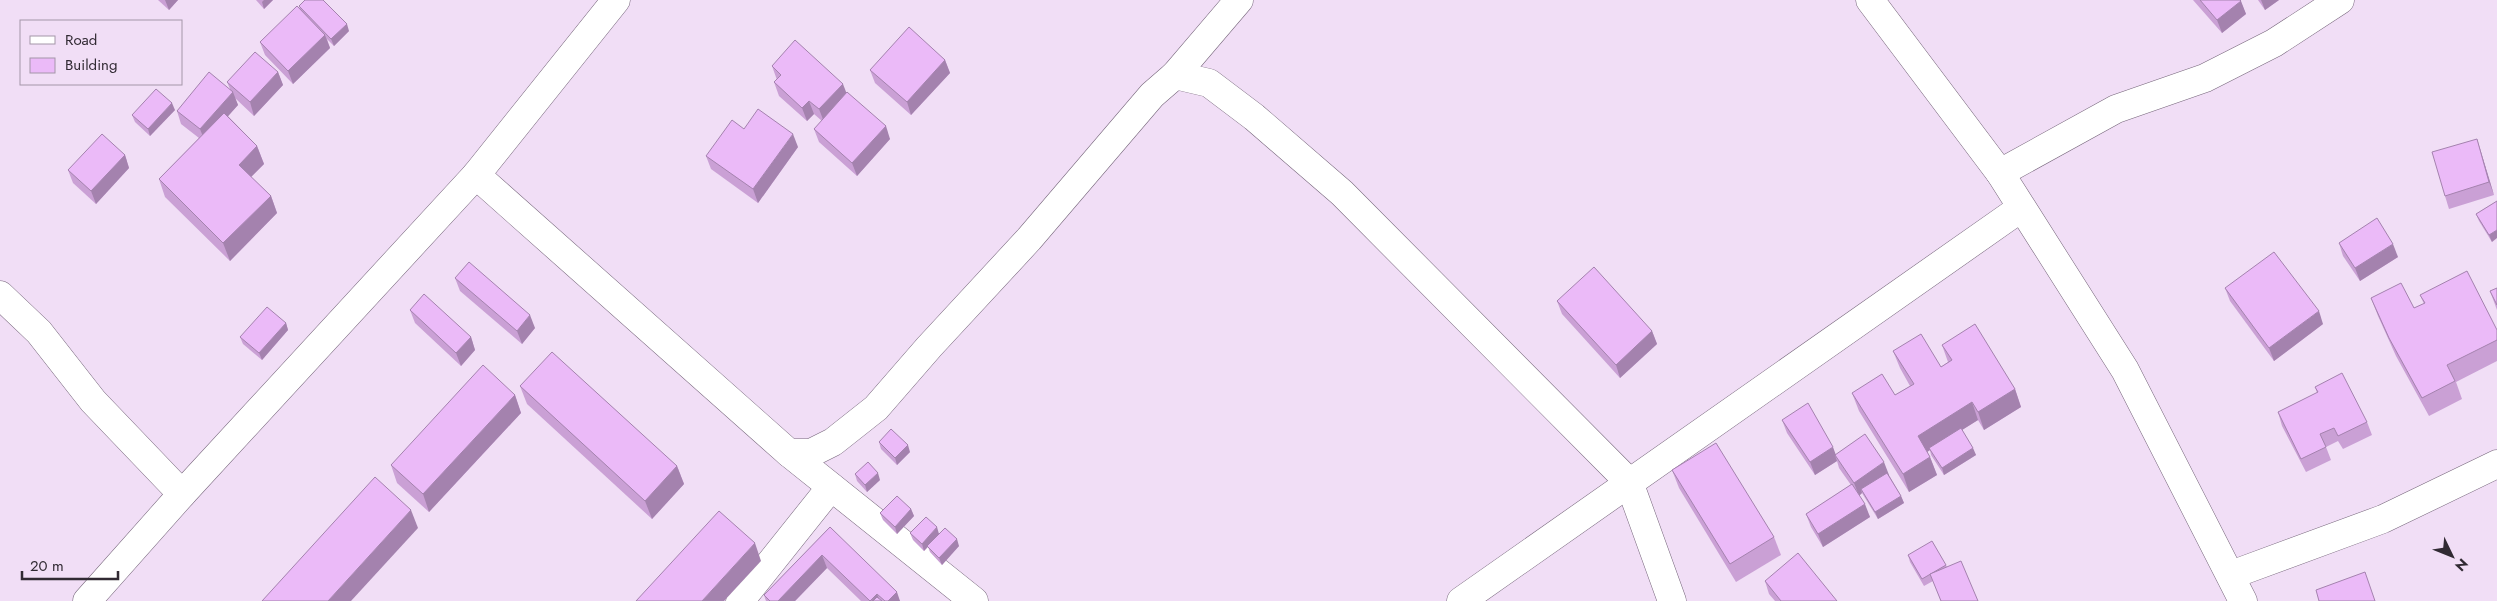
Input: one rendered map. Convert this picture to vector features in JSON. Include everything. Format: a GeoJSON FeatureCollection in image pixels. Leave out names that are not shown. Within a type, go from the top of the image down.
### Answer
{"type":"FeatureCollection","features":[{"type":"Feature","properties":{"kind":"street"},"geometry":{"type":"LineString","coordinates":[[87,601],[182,494],[476,175],[616,0]]}},
{"type":"Feature","properties":{"kind":"street"},"geometry":{"type":"LineString","coordinates":[[789,453],[811,452],[833,442],[876,408],[929,347],[1029,239],[1152,95],[1175,75],[1239,0]]}},
{"type":"Feature","properties":{"kind":"street"},"geometry":{"type":"LineString","coordinates":[[1870,0],[2000,173],[2125,370],[2243,601]]}},
{"type":"Feature","properties":{"kind":"street"},"geometry":{"type":"LineString","coordinates":[[2000,173],[2116,110],[2205,78],[2274,44],[2340,0]]}},
{"type":"Feature","properties":{"kind":"street"},"geometry":{"type":"LineString","coordinates":[[1204,42],[1209,83]]}},
{"type":"Feature","properties":{"kind":"street"},"geometry":{"type":"LineString","coordinates":[[1175,75],[1209,83],[1254,117],[1342,193],[1629,482],[1672,601]]}},
{"type":"Feature","properties":{"kind":"street"},"geometry":{"type":"LineString","coordinates":[[476,175],[789,453],[974,601]]}},
{"type":"Feature","properties":{"kind":"street"},"geometry":{"type":"LineString","coordinates":[[1461,601],[2021,208]]}},
{"type":"Feature","properties":{"kind":"street"},"geometry":{"type":"LineString","coordinates":[[0,295],[39,332],[93,401],[182,494]]}},
{"type":"Feature","properties":{"kind":"street"},"geometry":{"type":"LineString","coordinates":[[2230,575],[2383,519],[2497,464]]}},
{"type":"Feature","properties":{"kind":"street"},"geometry":{"type":"LineString","coordinates":[[740,601],[832,487]]}},
{"type":"Feature","properties":{"kind":"building"},"geometry":{"type":"Polygon","coordinates":[[[305,0],[323,0],[347,24],[331,39],[299,6],[305,0]]]}},
{"type":"Feature","properties":{"kind":"building"},"geometry":{"type":"Polygon","coordinates":[[[2200,0],[2240,0],[2241,1],[2217,20],[2200,0]]]}},
{"type":"Feature","properties":{"kind":"building"},"geometry":{"type":"Polygon","coordinates":[[[297,6],[325,35],[288,71],[260,42],[297,6]]]}},
{"type":"Feature","properties":{"kind":"building"},"geometry":{"type":"Polygon","coordinates":[[[909,27],[945,60],[907,102],[870,70],[909,27]]]}},
{"type":"Feature","properties":{"kind":"building"},"geometry":{"type":"Polygon","coordinates":[[[795,40],[843,84],[819,109],[809,101],[802,108],[774,82],[781,75],[772,66],[795,40]]]}},
{"type":"Feature","properties":{"kind":"building"},"geometry":{"type":"Polygon","coordinates":[[[255,52],[278,72],[250,102],[227,82],[255,52]]]}},
{"type":"Feature","properties":{"kind":"building"},"geometry":{"type":"Polygon","coordinates":[[[209,72],[233,92],[200,129],[177,111],[209,72]]]}},
{"type":"Feature","properties":{"kind":"building"},"geometry":{"type":"Polygon","coordinates":[[[156,89],[172,103],[148,129],[132,115],[156,89]]]}},
{"type":"Feature","properties":{"kind":"building"},"geometry":{"type":"Polygon","coordinates":[[[847,92],[886,126],[852,163],[814,129],[847,92]]]}},
{"type":"Feature","properties":{"kind":"building"},"geometry":{"type":"Polygon","coordinates":[[[758,109],[793,134],[753,189],[706,156],[732,120],[744,129],[758,109]]]}},
{"type":"Feature","properties":{"kind":"building"},"geometry":{"type":"Polygon","coordinates":[[[224,113],[257,146],[239,165],[271,196],[223,243],[159,179],[224,113]]]}},
{"type":"Feature","properties":{"kind":"building"},"geometry":{"type":"Polygon","coordinates":[[[102,134],[125,155],[91,191],[68,170],[102,134]]]}},
{"type":"Feature","properties":{"kind":"building"},"geometry":{"type":"Polygon","coordinates":[[[2477,139],[2489,182],[2445,196],[2432,152],[2477,139]]]}},
{"type":"Feature","properties":{"kind":"building"},"geometry":{"type":"Polygon","coordinates":[[[2497,201],[2497,230],[2489,235],[2476,214],[2497,201]]]}},
{"type":"Feature","properties":{"kind":"building"},"geometry":{"type":"Polygon","coordinates":[[[2377,218],[2393,244],[2355,268],[2339,243],[2377,218]]]}},
{"type":"Feature","properties":{"kind":"building"},"geometry":{"type":"Polygon","coordinates":[[[2274,252],[2319,311],[2269,348],[2225,288],[2274,252]]]}},
{"type":"Feature","properties":{"kind":"building"},"geometry":{"type":"Polygon","coordinates":[[[469,262],[530,315],[517,331],[455,278],[469,262]]]}},
{"type":"Feature","properties":{"kind":"building"},"geometry":{"type":"Polygon","coordinates":[[[1594,267],[1652,331],[1616,365],[1557,301],[1594,267]]]}},
{"type":"Feature","properties":{"kind":"building"},"geometry":{"type":"Polygon","coordinates":[[[2467,271],[2497,330],[2497,340],[2447,365],[2455,381],[2422,398],[2389,338],[2371,298],[2401,283],[2414,308],[2425,303],[2420,295],[2467,271]]]}},
{"type":"Feature","properties":{"kind":"building"},"geometry":{"type":"Polygon","coordinates":[[[2497,288],[2497,305],[2490,291],[2497,288]]]}},
{"type":"Feature","properties":{"kind":"building"},"geometry":{"type":"Polygon","coordinates":[[[424,294],[471,337],[456,353],[410,310],[424,294]]]}},
{"type":"Feature","properties":{"kind":"building"},"geometry":{"type":"Polygon","coordinates":[[[267,307],[286,323],[259,353],[240,337],[267,307]]]}},
{"type":"Feature","properties":{"kind":"building"},"geometry":{"type":"Polygon","coordinates":[[[1975,324],[2015,389],[1978,412],[1972,402],[1918,436],[1930,457],[1903,474],[1852,393],[1882,374],[1895,395],[1914,384],[1893,351],[1921,334],[1941,367],[1952,360],[1942,345],[1975,324]]]}},
{"type":"Feature","properties":{"kind":"building"},"geometry":{"type":"Polygon","coordinates":[[[552,352],[677,466],[645,501],[520,386],[552,352]]]}},
{"type":"Feature","properties":{"kind":"building"},"geometry":{"type":"Polygon","coordinates":[[[483,365],[515,395],[423,494],[391,465],[483,365]]]}},
{"type":"Feature","properties":{"kind":"building"},"geometry":{"type":"Polygon","coordinates":[[[2342,373],[2367,422],[2338,436],[2334,428],[2320,434],[2326,447],[2301,459],[2278,412],[2318,392],[2315,387],[2342,373]]]}},
{"type":"Feature","properties":{"kind":"building"},"geometry":{"type":"Polygon","coordinates":[[[1808,403],[1833,447],[1810,462],[1782,420],[1808,403]]]}},
{"type":"Feature","properties":{"kind":"building"},"geometry":{"type":"Polygon","coordinates":[[[1961,428],[1973,448],[1942,468],[1929,448],[1961,428]]]}},
{"type":"Feature","properties":{"kind":"building"},"geometry":{"type":"Polygon","coordinates":[[[891,429],[908,445],[895,458],[879,442],[891,429]]]}},
{"type":"Feature","properties":{"kind":"building"},"geometry":{"type":"Polygon","coordinates":[[[1865,434],[1884,462],[1854,483],[1835,455],[1865,434]]]}},
{"type":"Feature","properties":{"kind":"building"},"geometry":{"type":"Polygon","coordinates":[[[1716,443],[1774,537],[1730,564],[1672,470],[1716,443]]]}},
{"type":"Feature","properties":{"kind":"building"},"geometry":{"type":"Polygon","coordinates":[[[868,462],[878,473],[865,485],[855,474],[868,462]]]}},
{"type":"Feature","properties":{"kind":"building"},"geometry":{"type":"Polygon","coordinates":[[[1887,473],[1901,496],[1875,512],[1861,489],[1887,473]]]}},
{"type":"Feature","properties":{"kind":"building"},"geometry":{"type":"Polygon","coordinates":[[[375,477],[411,510],[328,601],[262,601],[375,477]]]}},
{"type":"Feature","properties":{"kind":"building"},"geometry":{"type":"Polygon","coordinates":[[[1852,484],[1865,504],[1818,534],[1806,514],[1852,484]]]}},
{"type":"Feature","properties":{"kind":"building"},"geometry":{"type":"Polygon","coordinates":[[[897,496],[911,509],[895,527],[880,513],[897,496]]]}},
{"type":"Feature","properties":{"kind":"building"},"geometry":{"type":"Polygon","coordinates":[[[719,511],[755,543],[702,601],[636,601],[719,511]]]}},
{"type":"Feature","properties":{"kind":"building"},"geometry":{"type":"Polygon","coordinates":[[[926,517],[937,527],[922,544],[910,533],[926,517]]]}},
{"type":"Feature","properties":{"kind":"building"},"geometry":{"type":"Polygon","coordinates":[[[830,527],[897,592],[888,601],[885,601],[877,594],[870,601],[822,555],[778,601],[770,601],[764,595],[830,527]]]}},
{"type":"Feature","properties":{"kind":"building"},"geometry":{"type":"Polygon","coordinates":[[[945,528],[957,539],[939,558],[927,546],[945,528]]]}},
{"type":"Feature","properties":{"kind":"building"},"geometry":{"type":"Polygon","coordinates":[[[1932,541],[1946,565],[1922,579],[1908,555],[1932,541]]]}},
{"type":"Feature","properties":{"kind":"building"},"geometry":{"type":"Polygon","coordinates":[[[1798,553],[1837,601],[1781,601],[1765,581],[1798,553]]]}},
{"type":"Feature","properties":{"kind":"building"},"geometry":{"type":"Polygon","coordinates":[[[1961,561],[1978,601],[1941,601],[1930,574],[1961,561]]]}},
{"type":"Feature","properties":{"kind":"building"},"geometry":{"type":"Polygon","coordinates":[[[2365,572],[2375,601],[2319,601],[2316,590],[2365,572]]]}},
{"type":"Feature","properties":{"kind":"building"},"geometry":{"type":"Polygon","coordinates":[[[877,597],[882,601],[873,601],[877,597]]]}}]}
